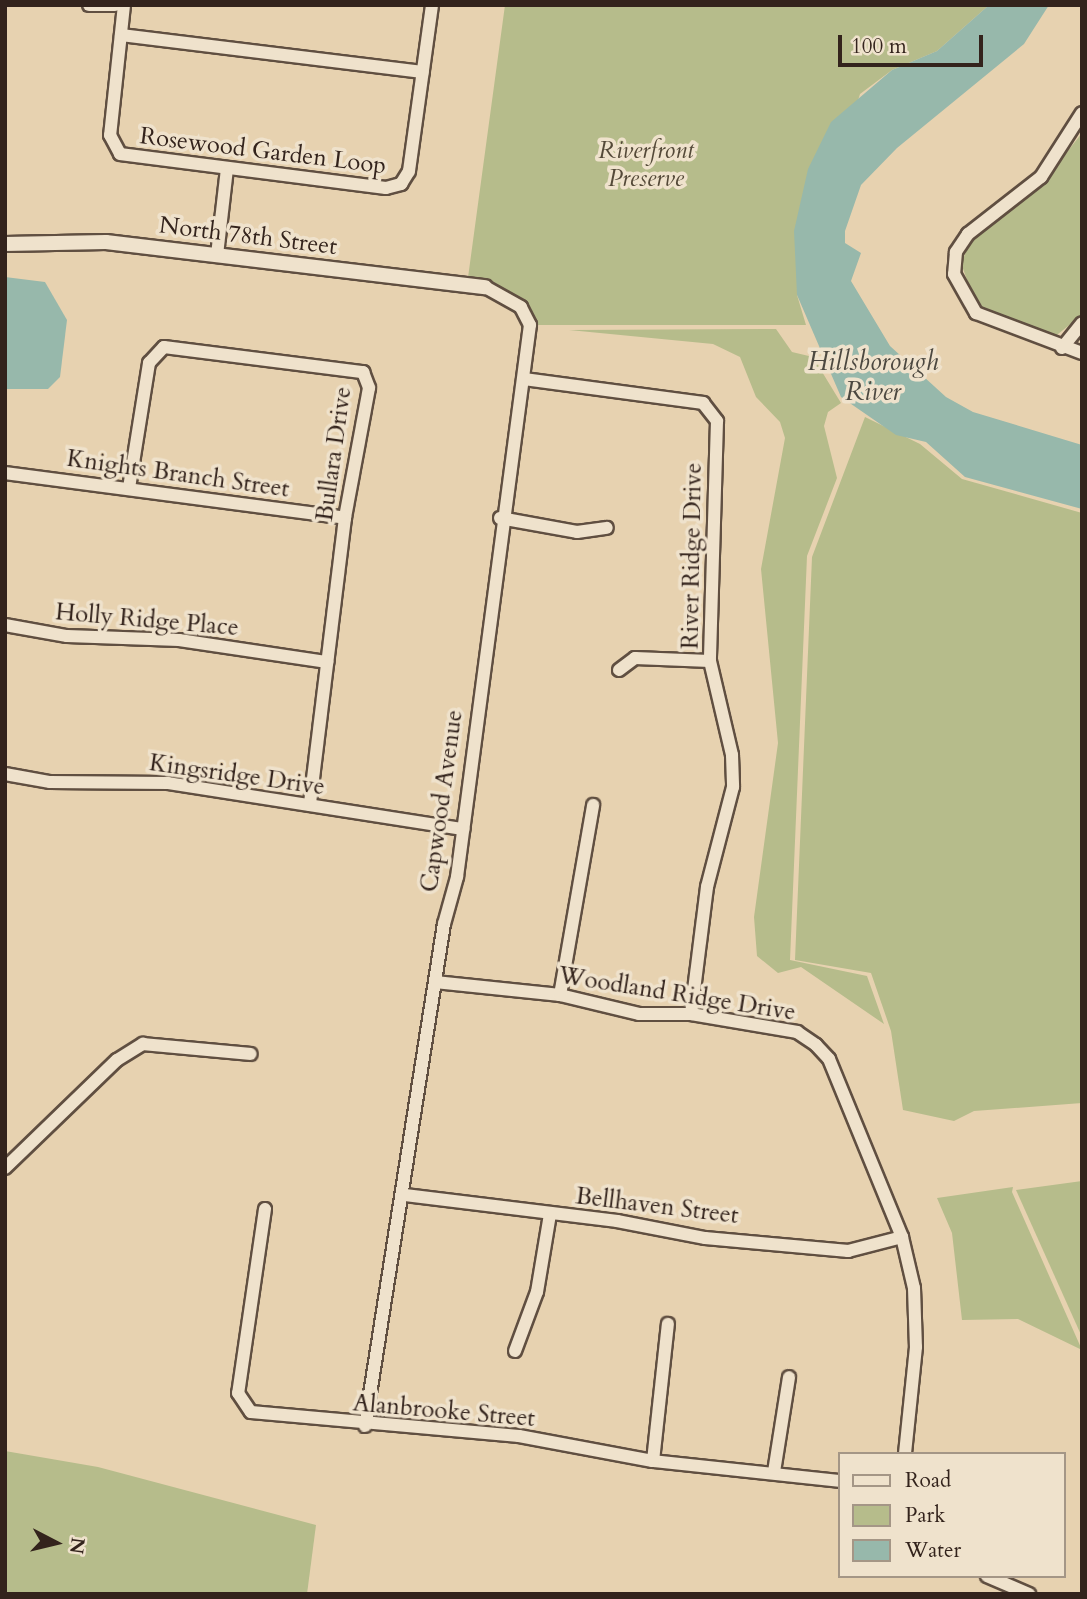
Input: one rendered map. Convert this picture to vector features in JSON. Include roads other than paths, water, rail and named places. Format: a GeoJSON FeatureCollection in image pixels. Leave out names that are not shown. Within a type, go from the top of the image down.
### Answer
{"type":"FeatureCollection","features":[{"type":"Feature","properties":{"kind":"street"},"geometry":{"type":"LineString","coordinates":[[89,5],[115,5]]}},
{"type":"Feature","properties":{"kind":"street"},"geometry":{"type":"LineString","coordinates":[[124,5],[121,35],[423,72]]}},
{"type":"Feature","properties":{"kind":"street","name":"Rosewood Garden Loop"},"geometry":{"type":"LineString","coordinates":[[121,35],[110,142],[127,157],[393,188],[409,170],[432,5]]}},
{"type":"Feature","properties":{"kind":"street"},"geometry":{"type":"LineString","coordinates":[[1082,113],[1041,177],[968,234],[956,252],[954,274],[976,313],[1062,348],[1082,353]]}},
{"type":"Feature","properties":{"kind":"street"},"geometry":{"type":"LineString","coordinates":[[217,255],[227,169]]}},
{"type":"Feature","properties":{"kind":"street","name":"North 78th Street"},"geometry":{"type":"LineString","coordinates":[[5,244],[106,242],[485,287]]}},
{"type":"Feature","properties":{"kind":"street","name":"Capwood Avenue"},"geometry":{"type":"LineString","coordinates":[[365,1426],[405,1195],[435,982],[463,829],[500,517],[524,379],[530,325],[521,307],[485,287]]}},
{"type":"Feature","properties":{"kind":"street"},"geometry":{"type":"LineString","coordinates":[[1062,348],[1082,323]]}},
{"type":"Feature","properties":{"kind":"street","name":"Bullara Drive"},"geometry":{"type":"LineString","coordinates":[[129,488],[149,363],[164,347],[363,372],[369,388],[345,518],[310,805]]}},
{"type":"Feature","properties":{"kind":"street","name":"River Ridge Drive"},"geometry":{"type":"LineString","coordinates":[[524,379],[703,403],[717,421],[710,661],[732,755],[733,787],[707,887],[691,1014]]}},
{"type":"Feature","properties":{"kind":"street","name":"Knights Branch Street"},"geometry":{"type":"LineString","coordinates":[[5,473],[345,518]]}},
{"type":"Feature","properties":{"kind":"street"},"geometry":{"type":"LineString","coordinates":[[500,517],[577,531],[607,528]]}},
{"type":"Feature","properties":{"kind":"street","name":"Holly Ridge Place"},"geometry":{"type":"LineString","coordinates":[[5,625],[67,636],[179,640],[327,662]]}},
{"type":"Feature","properties":{"kind":"street"},"geometry":{"type":"LineString","coordinates":[[619,670],[635,658],[710,661]]}},
{"type":"Feature","properties":{"kind":"street","name":"Kingsridge Drive"},"geometry":{"type":"LineString","coordinates":[[5,774],[50,782],[168,783],[463,829]]}},
{"type":"Feature","properties":{"kind":"street"},"geometry":{"type":"LineString","coordinates":[[560,995],[593,805]]}},
{"type":"Feature","properties":{"kind":"street","name":"Woodland Ridge Drive"},"geometry":{"type":"LineString","coordinates":[[435,982],[560,995],[639,1014],[691,1014],[797,1032],[816,1045],[829,1059],[902,1237],[914,1288],[916,1347],[905,1452]]}},
{"type":"Feature","properties":{"kind":"street"},"geometry":{"type":"LineString","coordinates":[[5,1168],[117,1060],[143,1044],[251,1054]]}},
{"type":"Feature","properties":{"kind":"street","name":"Bellhaven Street"},"geometry":{"type":"LineString","coordinates":[[405,1195],[705,1238],[848,1251],[902,1237]]}},
{"type":"Feature","properties":{"kind":"street","name":"Alanbrooke Street"},"geometry":{"type":"LineString","coordinates":[[265,1209],[238,1393],[251,1412],[365,1426],[519,1436],[653,1461],[838,1481]]}},
{"type":"Feature","properties":{"kind":"street"},"geometry":{"type":"LineString","coordinates":[[515,1351],[537,1292],[550,1214]]}},
{"type":"Feature","properties":{"kind":"street"},"geometry":{"type":"LineString","coordinates":[[653,1461],[668,1324]]}},
{"type":"Feature","properties":{"kind":"street"},"geometry":{"type":"LineString","coordinates":[[774,1472],[789,1377]]}},
{"type":"Feature","properties":{"kind":"street"},"geometry":{"type":"LineString","coordinates":[[1003,1579],[1029,1594]]}},
{"type":"Feature","properties":{"kind":"water","name":"Hillsborough River"},"geometry":{"type":"Polygon","coordinates":[[[989,5],[1049,5],[1024,44],[897,148],[861,185],[845,231],[845,243],[861,253],[851,281],[890,346],[946,397],[973,412],[1082,445],[1082,509],[965,477],[926,442],[896,435],[841,397],[797,295],[794,231],[808,169],[831,122],[892,70],[937,51],[989,5]]]}},
{"type":"Feature","properties":{"kind":"water"},"geometry":{"type":"Polygon","coordinates":[[[5,277],[45,282],[67,320],[60,377],[48,389],[5,389],[5,277]]]}},
{"type":"Feature","properties":{"kind":"park label","name":"Riverfront Preserve"},"geometry":{"type":"Point","coordinates":[646,165]}}]}
